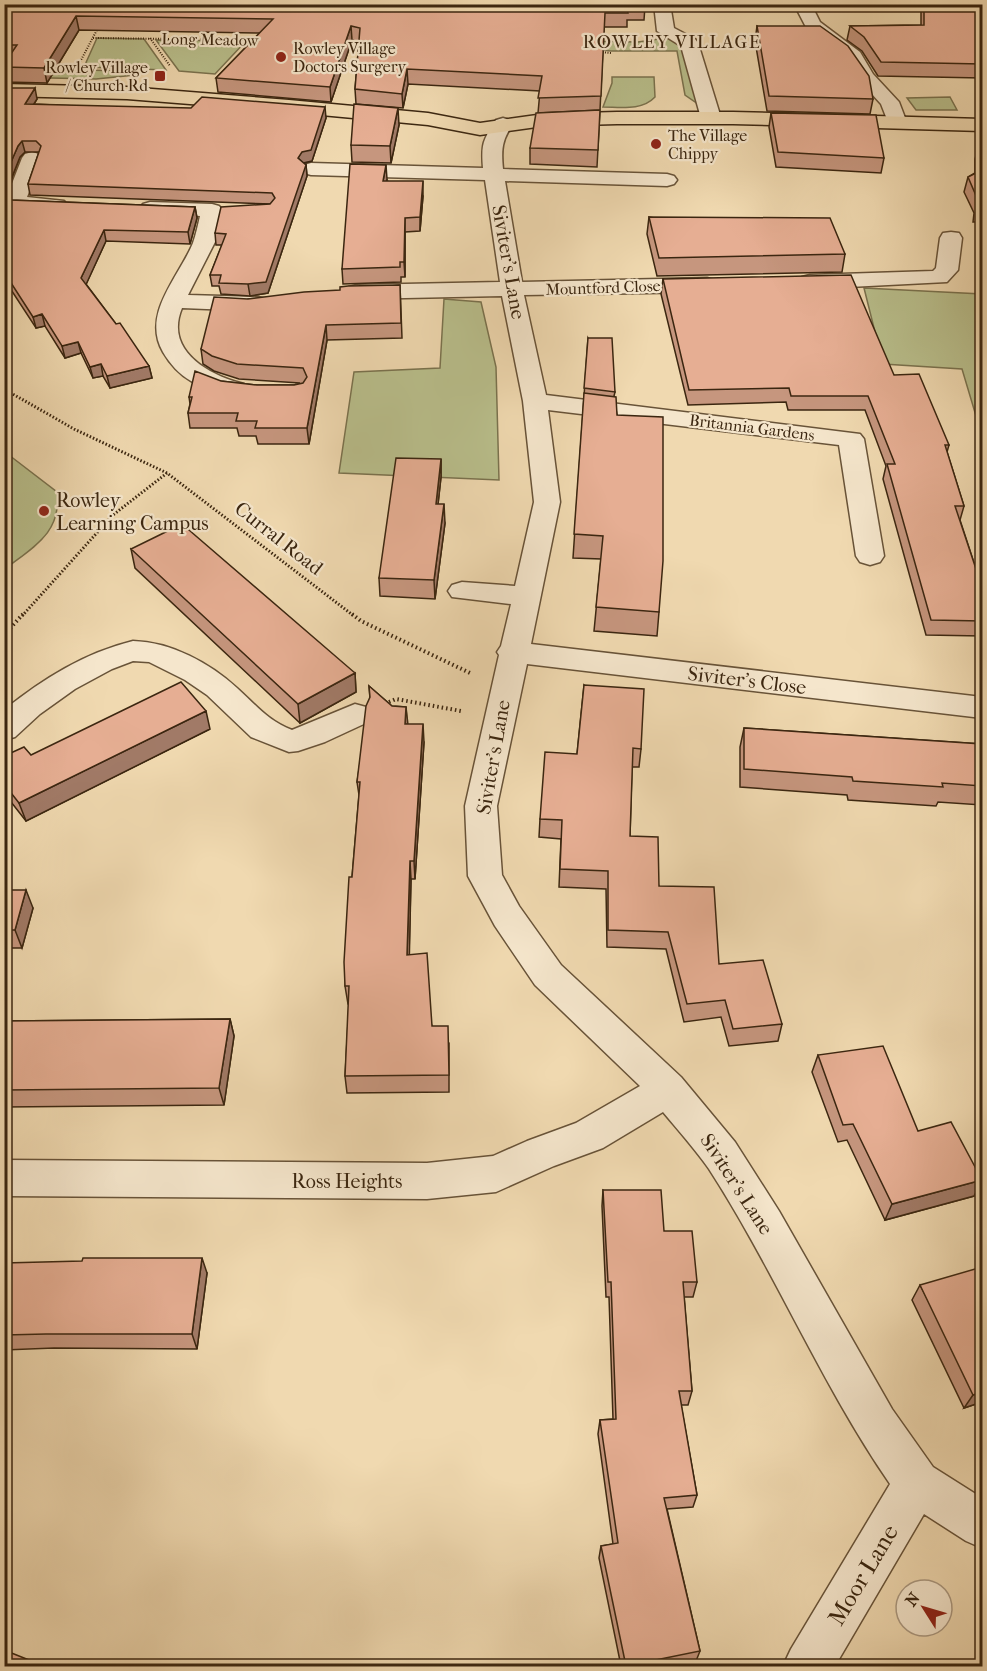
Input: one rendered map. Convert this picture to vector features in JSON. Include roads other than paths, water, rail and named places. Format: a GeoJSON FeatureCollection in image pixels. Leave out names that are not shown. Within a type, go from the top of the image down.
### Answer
{"type":"FeatureCollection","features":[{"type":"Feature","properties":{"kind":"main road"},"geometry":{"type":"LineString","coordinates":[[4,80],[186,87],[450,111],[484,129]]}},
{"type":"Feature","properties":{"kind":"main road"},"geometry":{"type":"LineString","coordinates":[[4,90],[70,90],[147,94],[418,118],[484,129],[544,120],[617,118],[711,118],[982,125]]}},
{"type":"Feature","properties":{"kind":"street"},"geometry":{"type":"LineString","coordinates":[[662,4],[666,31],[689,43],[711,118]]}},
{"type":"Feature","properties":{"kind":"street"},"geometry":{"type":"LineString","coordinates":[[802,4],[813,25],[854,56],[866,77],[890,102],[897,123]]}},
{"type":"Feature","properties":{"kind":"street"},"geometry":{"type":"LineString","coordinates":[[310,169],[484,129],[667,180]]}},
{"type":"Feature","properties":{"kind":"street","name":"Siviter's Lane"},"geometry":{"type":"LineString","coordinates":[[484,129],[512,290],[535,401],[547,502],[481,806],[485,876],[507,916],[548,975],[668,1089],[721,1154],[765,1224],[871,1416],[917,1483]]}},
{"type":"Feature","properties":{"kind":"street"},"geometry":{"type":"LineString","coordinates":[[32,158],[14,203],[72,205]]}},
{"type":"Feature","properties":{"kind":"street"},"geometry":{"type":"LineString","coordinates":[[130,207],[222,210],[174,301],[167,318],[168,341],[187,368],[220,387],[252,390]]}},
{"type":"Feature","properties":{"kind":"street"},"geometry":{"type":"LineString","coordinates":[[788,282],[939,277],[947,270],[951,238]]}},
{"type":"Feature","properties":{"kind":"street","name":"Mountford Close"},"geometry":{"type":"LineString","coordinates":[[338,294],[728,284]]}},
{"type":"Feature","properties":{"kind":"street"},"geometry":{"type":"LineString","coordinates":[[174,301],[250,305],[283,301]]}},
{"type":"Feature","properties":{"kind":"street","name":"Britannia Gardens"},"geometry":{"type":"LineString","coordinates":[[535,401],[851,439],[870,556]]}},
{"type":"Feature","properties":{"kind":"street"},"geometry":{"type":"LineString","coordinates":[[462,591],[526,596]]}},
{"type":"Feature","properties":{"kind":"street"},"geometry":{"type":"LineString","coordinates":[[4,729],[27,706],[58,686],[89,669],[133,651],[178,663],[199,673],[227,696],[252,725],[268,734],[292,741],[355,715]]}},
{"type":"Feature","properties":{"kind":"street","name":"Siviter's Close"},"geometry":{"type":"LineString","coordinates":[[513,652],[982,707]]}},
{"type":"Feature","properties":{"kind":"street","name":"Ross Heights"},"geometry":{"type":"LineString","coordinates":[[4,1178],[427,1182],[496,1174],[541,1153],[589,1136],[668,1089]]}},
{"type":"Feature","properties":{"kind":"street"},"geometry":{"type":"LineString","coordinates":[[917,1483],[982,1525]]}},
{"type":"Feature","properties":{"kind":"street","name":"Moor Lane"},"geometry":{"type":"LineString","coordinates":[[808,1666],[917,1483]]}},
{"type":"Feature","properties":{"kind":"place","name":"Rowley Village Doctors Surgery"},"geometry":{"type":"Point","coordinates":[281,57]}},
{"type":"Feature","properties":{"kind":"place","name":"Rowley Village / Church Rd"},"geometry":{"type":"Point","coordinates":[160,76]}},
{"type":"Feature","properties":{"kind":"place","name":"The Village Chippy"},"geometry":{"type":"Point","coordinates":[656,144]}},
{"type":"Feature","properties":{"kind":"place","name":"Rowley Learning Campus"},"geometry":{"type":"Point","coordinates":[44,511]}},
{"type":"Feature","properties":{"kind":"district","name":"ROWLEY VILLAGE"},"geometry":{"type":"Point","coordinates":[672,42]}}]}
